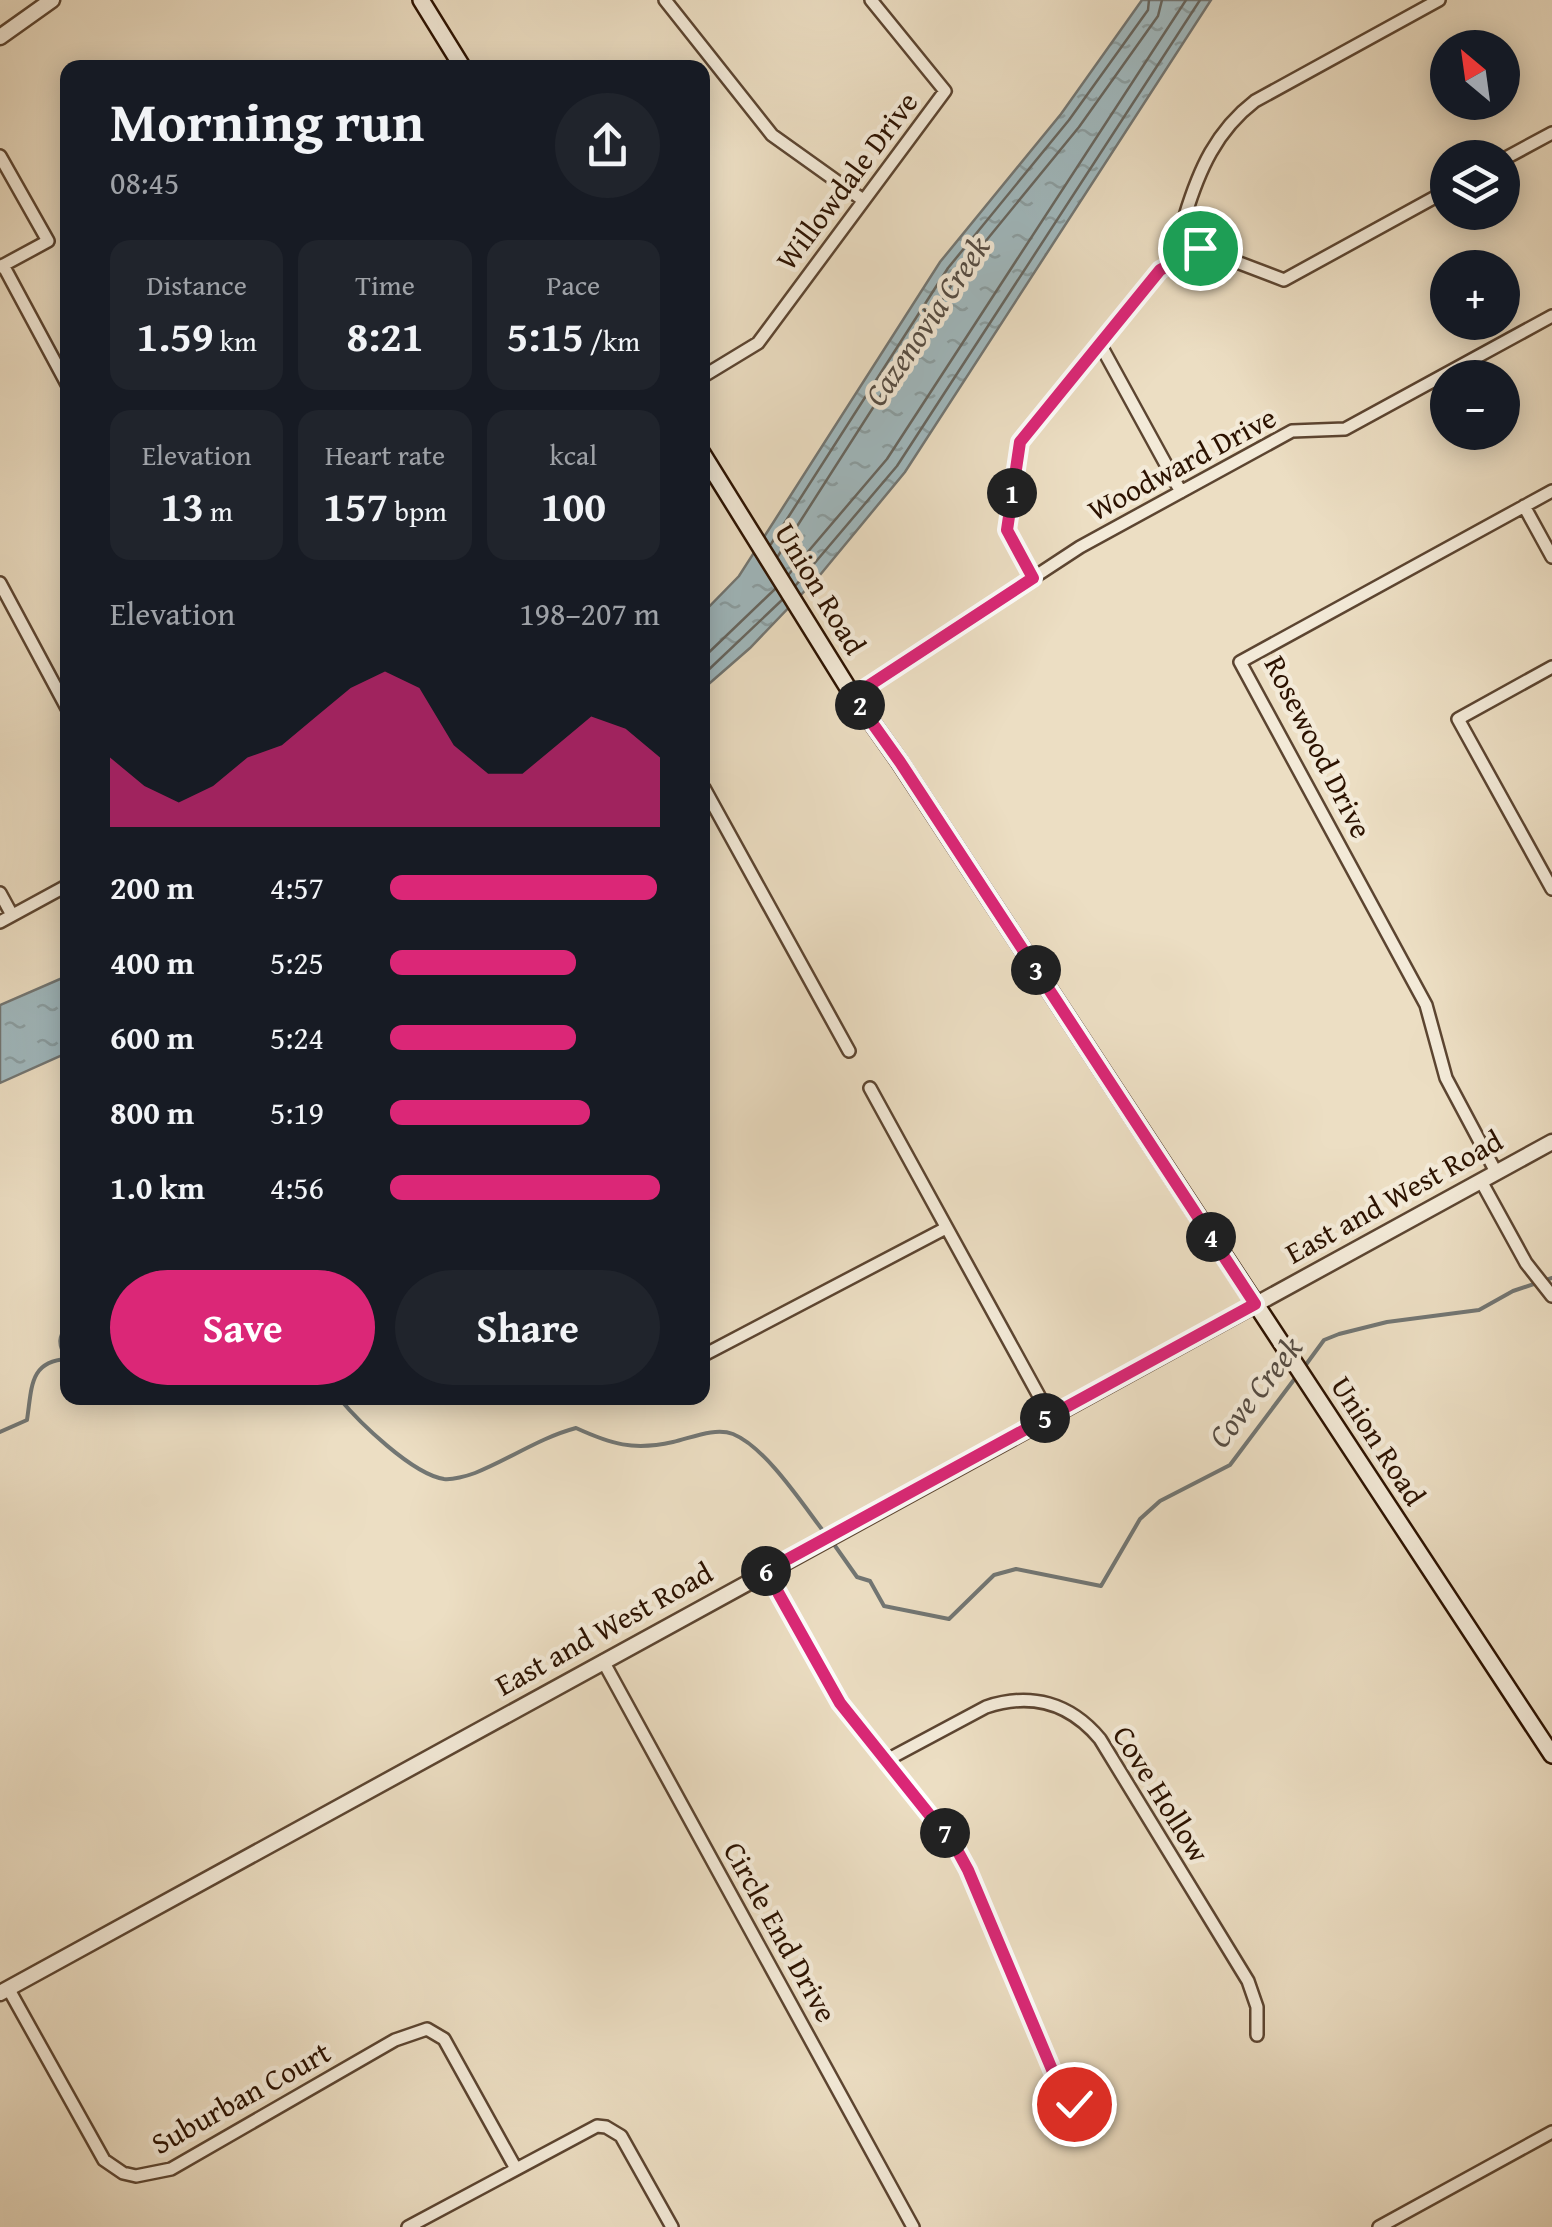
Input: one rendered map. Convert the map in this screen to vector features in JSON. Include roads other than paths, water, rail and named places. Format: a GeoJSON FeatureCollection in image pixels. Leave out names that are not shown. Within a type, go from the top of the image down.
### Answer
{"type":"FeatureCollection","features":[{"type":"Feature","properties":{"kind":"main road"},"geometry":{"type":"LineString","coordinates":[[422,0],[458,60]]}},
{"type":"Feature","properties":{"kind":"main road","name":"Union Road"},"geometry":{"type":"LineString","coordinates":[[710,465],[853,696],[1552,1755]]}},
{"type":"Feature","properties":{"kind":"street"},"geometry":{"type":"LineString","coordinates":[[0,37],[52,0]]}},
{"type":"Feature","properties":{"kind":"street"},"geometry":{"type":"LineString","coordinates":[[665,0],[772,135],[863,200]]}},
{"type":"Feature","properties":{"kind":"street","name":"Willowdale Drive"},"geometry":{"type":"LineString","coordinates":[[710,372],[758,344],[945,91],[871,0]]}},
{"type":"Feature","properties":{"kind":"street"},"geometry":{"type":"LineString","coordinates":[[1173,263],[1194,184],[1217,139],[1240,113],[1255,101],[1439,0]]}},
{"type":"Feature","properties":{"kind":"street"},"geometry":{"type":"LineString","coordinates":[[1520,150],[1552,133]]}},
{"type":"Feature","properties":{"kind":"street"},"geometry":{"type":"LineString","coordinates":[[0,156],[48,242],[2,266],[60,371]]}},
{"type":"Feature","properties":{"kind":"street"},"geometry":{"type":"LineString","coordinates":[[1033,578],[1007,530],[1020,442],[1160,270],[1200,248],[1284,280],[1430,200]]}},
{"type":"Feature","properties":{"kind":"street","name":"Woodward Drive"},"geometry":{"type":"LineString","coordinates":[[853,696],[1080,547],[1292,431],[1345,429],[1552,316]]}},
{"type":"Feature","properties":{"kind":"street"},"geometry":{"type":"LineString","coordinates":[[1100,344],[1181,492]]}},
{"type":"Feature","properties":{"kind":"street","name":"Rosewood Drive"},"geometry":{"type":"LineString","coordinates":[[1496,1172],[1446,1078],[1426,1005],[1240,662],[1552,491]]}},
{"type":"Feature","properties":{"kind":"street"},"geometry":{"type":"LineString","coordinates":[[1524,506],[1552,557]]}},
{"type":"Feature","properties":{"kind":"street"},"geometry":{"type":"LineString","coordinates":[[0,582],[60,695]]}},
{"type":"Feature","properties":{"kind":"street"},"geometry":{"type":"LineString","coordinates":[[1552,667],[1458,719],[1552,889]]}},
{"type":"Feature","properties":{"kind":"street"},"geometry":{"type":"LineString","coordinates":[[710,799],[849,1051]]}},
{"type":"Feature","properties":{"kind":"street"},"geometry":{"type":"LineString","coordinates":[[0,893],[6,918],[60,890]]}},
{"type":"Feature","properties":{"kind":"street"},"geometry":{"type":"LineString","coordinates":[[870,1088],[1050,1416]]}},
{"type":"Feature","properties":{"kind":"street","name":"East and West Road"},"geometry":{"type":"LineString","coordinates":[[4,1991],[1552,1142]]}},
{"type":"Feature","properties":{"kind":"street"},"geometry":{"type":"LineString","coordinates":[[1480,1181],[1526,1262],[1552,1296]]}},
{"type":"Feature","properties":{"kind":"street"},"geometry":{"type":"LineString","coordinates":[[710,1352],[946,1228]]}},
{"type":"Feature","properties":{"kind":"street"},"geometry":{"type":"LineString","coordinates":[[766,1571],[833,1692],[956,1848],[1053,2072],[1074,2104],[1099,2125]]}},
{"type":"Feature","properties":{"kind":"street","name":"Circle End Drive"},"geometry":{"type":"LineString","coordinates":[[603,1661],[913,2227]]}},
{"type":"Feature","properties":{"kind":"street","name":"Cove Hollow"},"geometry":{"type":"LineString","coordinates":[[885,1761],[1002,1702],[1037,1700],[1080,1719],[1100,1739],[1248,1982],[1257,2007],[1257,2035]]}},
{"type":"Feature","properties":{"kind":"street","name":"Suburban Court"},"geometry":{"type":"LineString","coordinates":[[4,1991],[98,2152],[123,2173],[148,2176],[171,2169],[394,2040],[426,2029],[444,2039],[515,2167]]}},
{"type":"Feature","properties":{"kind":"street"},"geometry":{"type":"LineString","coordinates":[[408,2227],[589,2128],[606,2127],[624,2140],[672,2227]]}},
{"type":"Feature","properties":{"kind":"street"},"geometry":{"type":"LineString","coordinates":[[1379,2227],[1552,2132]]}},
{"type":"Feature","properties":{"kind":"water","name":"Cazenovia Creek"},"geometry":{"type":"Polygon","coordinates":[[[1142,0],[1211,0],[905,472],[820,575],[750,648],[710,683],[710,606],[739,576],[940,262],[1061,114],[1142,0]]]}},
{"type":"Feature","properties":{"kind":"water"},"geometry":{"type":"Polygon","coordinates":[[[60,979],[60,1056],[0,1083],[0,1005],[60,979]]]}},
{"type":"Feature","properties":{"kind":"waterway","name":"Cove Creek"},"geometry":{"type":"LineString","coordinates":[[1302,1370],[1324,1340],[1339,1334],[1387,1322],[1479,1310],[1513,1291],[1552,1278]]}},
{"type":"Feature","properties":{"kind":"waterway","name":"Cove Creek"},"geometry":{"type":"LineString","coordinates":[[0,1432],[27,1420],[35,1378],[45,1365],[60,1360]]}},
{"type":"Feature","properties":{"kind":"waterway","name":"Cove Creek"},"geometry":{"type":"LineString","coordinates":[[833,1543],[857,1577],[870,1581],[884,1606],[949,1619],[994,1575],[1016,1569],[1101,1586],[1140,1519],[1160,1501],[1230,1465],[1296,1377]]}},
{"type":"Feature","properties":{"kind":"waterway","name":"Cove Creek"},"geometry":{"type":"LineString","coordinates":[[346,1405],[402,1458],[444,1479],[475,1473],[576,1428],[634,1446],[726,1432],[746,1441],[772,1465],[827,1536]]}}]}
